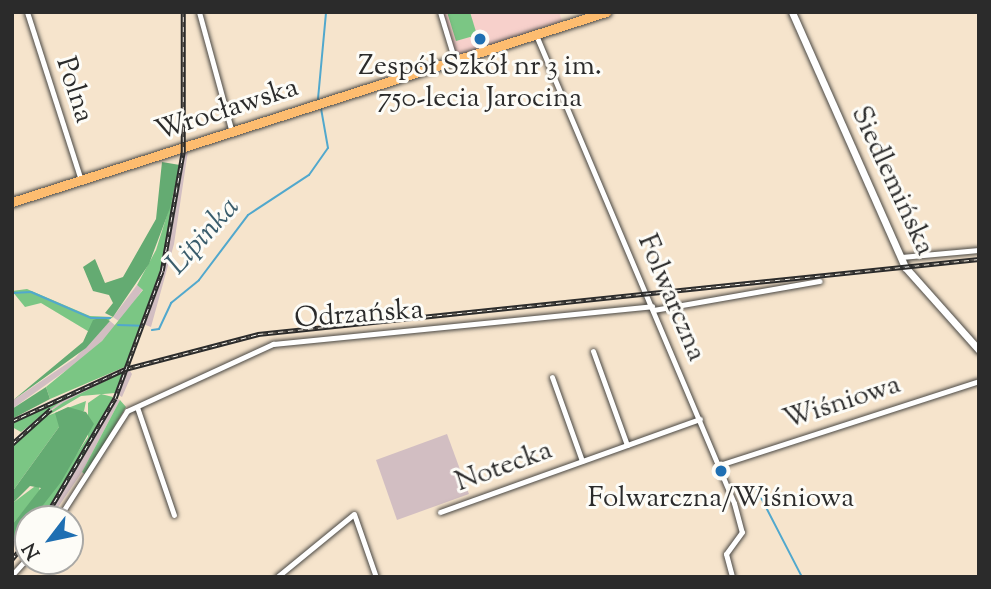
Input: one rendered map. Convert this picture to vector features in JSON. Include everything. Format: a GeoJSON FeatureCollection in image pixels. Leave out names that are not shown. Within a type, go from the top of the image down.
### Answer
{"type":"FeatureCollection","features":[{"type":"Feature","properties":{"kind":"main road","name":"Wrocławska"},"geometry":{"type":"LineString","coordinates":[[12,202],[606,12]]}},
{"type":"Feature","properties":{"kind":"street","name":"Polna"},"geometry":{"type":"LineString","coordinates":[[27,12],[81,180]]}},
{"type":"Feature","properties":{"kind":"street"},"geometry":{"type":"LineString","coordinates":[[199,12],[232,133]]}},
{"type":"Feature","properties":{"kind":"street"},"geometry":{"type":"LineString","coordinates":[[440,12],[455,61]]}},
{"type":"Feature","properties":{"kind":"street","name":"Siedlemińska"},"geometry":{"type":"LineString","coordinates":[[792,12],[901,257],[975,341],[979,350]]}},
{"type":"Feature","properties":{"kind":"street","name":"Folwarczna"},"geometry":{"type":"LineString","coordinates":[[536,35],[719,466],[742,532],[726,554],[732,577]]}},
{"type":"Feature","properties":{"kind":"street"},"geometry":{"type":"LineString","coordinates":[[901,257],[979,250]]}},
{"type":"Feature","properties":{"kind":"street","name":"Odrzańska"},"geometry":{"type":"LineString","coordinates":[[67,505],[120,418],[137,407],[285,340],[570,319],[820,281]]}},
{"type":"Feature","properties":{"kind":"street"},"geometry":{"type":"LineString","coordinates":[[593,351],[627,445]]}},
{"type":"Feature","properties":{"kind":"street","name":"Notecka"},"geometry":{"type":"LineString","coordinates":[[552,377],[582,461]]}},
{"type":"Feature","properties":{"kind":"street","name":"Wiśniowa"},"geometry":{"type":"LineString","coordinates":[[719,466],[979,381]]}},
{"type":"Feature","properties":{"kind":"street"},"geometry":{"type":"LineString","coordinates":[[137,407],[174,515]]}},
{"type":"Feature","properties":{"kind":"street","name":"Notecka"},"geometry":{"type":"LineString","coordinates":[[440,512],[700,419]]}},
{"type":"Feature","properties":{"kind":"street"},"geometry":{"type":"LineString","coordinates":[[277,577],[354,514],[376,577]]}},
{"type":"Feature","properties":{"kind":"shaded area","name":"Zespół Szkół nr 3 im. 750-lecia Jarocina"},"geometry":{"type":"Polygon","coordinates":[[[442,12],[559,12],[562,21],[456,57],[442,12]]]}},
{"type":"Feature","properties":{"kind":"shaded area"},"geometry":{"type":"Polygon","coordinates":[[[188,151],[174,244],[151,327],[143,324],[166,246],[181,152],[188,151]]]}},
{"type":"Feature","properties":{"kind":"shaded area"},"geometry":{"type":"Polygon","coordinates":[[[137,285],[143,289],[120,322],[113,317],[137,285]]]}},
{"type":"Feature","properties":{"kind":"shaded area"},"geometry":{"type":"Polygon","coordinates":[[[110,321],[116,326],[92,352],[12,409],[12,401],[75,358],[110,321]]]}},
{"type":"Feature","properties":{"kind":"shaded area"},"geometry":{"type":"Polygon","coordinates":[[[127,366],[132,374],[122,397],[115,393],[124,372],[53,409],[12,447],[27,426],[68,396],[12,419],[127,366]]]}},
{"type":"Feature","properties":{"kind":"shaded area"},"geometry":{"type":"Polygon","coordinates":[[[113,397],[120,400],[82,472],[60,505],[49,505],[113,397]]]}},
{"type":"Feature","properties":{"kind":"shaded area"},"geometry":{"type":"Polygon","coordinates":[[[447,434],[469,494],[397,520],[376,460],[447,434]]]}},
{"type":"Feature","properties":{"kind":"green space"},"geometry":{"type":"Polygon","coordinates":[[[447,12],[470,12],[477,35],[456,41],[447,12]]]}},
{"type":"Feature","properties":{"kind":"green space"},"geometry":{"type":"Polygon","coordinates":[[[162,162],[180,165],[170,208],[149,264],[113,317],[105,313],[113,303],[109,295],[93,291],[83,267],[95,259],[105,283],[123,277],[156,219],[162,162]]]}},
{"type":"Feature","properties":{"kind":"green space"},"geometry":{"type":"Polygon","coordinates":[[[178,180],[162,265],[127,366],[50,399],[46,387],[102,341],[143,290],[137,285],[156,250],[178,180]]]}},
{"type":"Feature","properties":{"kind":"green space"},"geometry":{"type":"Polygon","coordinates":[[[27,289],[90,316],[113,317],[91,333],[41,303],[25,307],[12,291],[27,289]]]}},
{"type":"Feature","properties":{"kind":"green space"},"geometry":{"type":"Polygon","coordinates":[[[103,317],[110,321],[86,348],[12,401],[83,342],[93,320],[103,317]]]}},
{"type":"Feature","properties":{"kind":"green space"},"geometry":{"type":"Polygon","coordinates":[[[125,371],[115,393],[81,396],[47,416],[86,401],[84,411],[61,413],[59,427],[12,492],[12,447],[20,438],[64,402],[125,371]]]}},
{"type":"Feature","properties":{"kind":"green space"},"geometry":{"type":"Polygon","coordinates":[[[46,387],[50,399],[12,419],[12,409],[46,387]]]}},
{"type":"Feature","properties":{"kind":"green space"},"geometry":{"type":"Polygon","coordinates":[[[72,393],[21,432],[12,427],[12,424],[72,393]]]}},
{"type":"Feature","properties":{"kind":"green space"},"geometry":{"type":"Polygon","coordinates":[[[101,394],[113,397],[85,452],[50,505],[42,505],[88,437],[88,403],[101,394]]]}},
{"type":"Feature","properties":{"kind":"green space"},"geometry":{"type":"Polygon","coordinates":[[[120,400],[126,407],[86,475],[82,472],[120,400]]]}},
{"type":"Feature","properties":{"kind":"green space"},"geometry":{"type":"Polygon","coordinates":[[[68,407],[86,412],[94,424],[61,482],[43,505],[28,505],[41,488],[30,486],[14,502],[14,512],[12,492],[59,427],[55,413],[68,407]]]}},
{"type":"Feature","properties":{"kind":"green space"},"geometry":{"type":"Polygon","coordinates":[[[38,484],[40,491],[28,505],[14,505],[12,525],[14,502],[38,484]]]}},
{"type":"Feature","properties":{"kind":"green space"},"geometry":{"type":"Polygon","coordinates":[[[14,522],[12,545],[12,525],[14,522]]]}},
{"type":"Feature","properties":{"kind":"waterway","name":"Lipinka"},"geometry":{"type":"LineString","coordinates":[[318,99],[326,12]]}},
{"type":"Feature","properties":{"kind":"waterway","name":"Lipinka"},"geometry":{"type":"LineString","coordinates":[[152,330],[159,329],[171,303],[199,280],[248,215],[309,175],[328,148],[321,109]]}},
{"type":"Feature","properties":{"kind":"waterway","name":"Lipinka"},"geometry":{"type":"LineString","coordinates":[[12,293],[31,292],[91,318],[110,318]]}},
{"type":"Feature","properties":{"kind":"waterway","name":"Lipinka"},"geometry":{"type":"LineString","coordinates":[[118,325],[141,326]]}},
{"type":"Feature","properties":{"kind":"waterway"},"geometry":{"type":"LineString","coordinates":[[755,486],[802,577]]}},
{"type":"Feature","properties":{"kind":"railway"},"geometry":{"type":"LineString","coordinates":[[52,505],[115,398],[162,271],[183,152],[183,12]]}},
{"type":"Feature","properties":{"kind":"railway"},"geometry":{"type":"LineString","coordinates":[[12,421],[125,369],[258,334],[979,259]]}},
{"type":"Feature","properties":{"kind":"railway"},"geometry":{"type":"LineString","coordinates":[[12,444],[51,409]]}},
{"type":"Feature","properties":{"kind":"place","name":"Zespół Szkół nr 3 im. 750-lecia Jarocina"},"geometry":{"type":"Point","coordinates":[480,39]}},
{"type":"Feature","properties":{"kind":"place","name":"Folwarczna/Wiśniowa"},"geometry":{"type":"Point","coordinates":[721,471]}}]}
